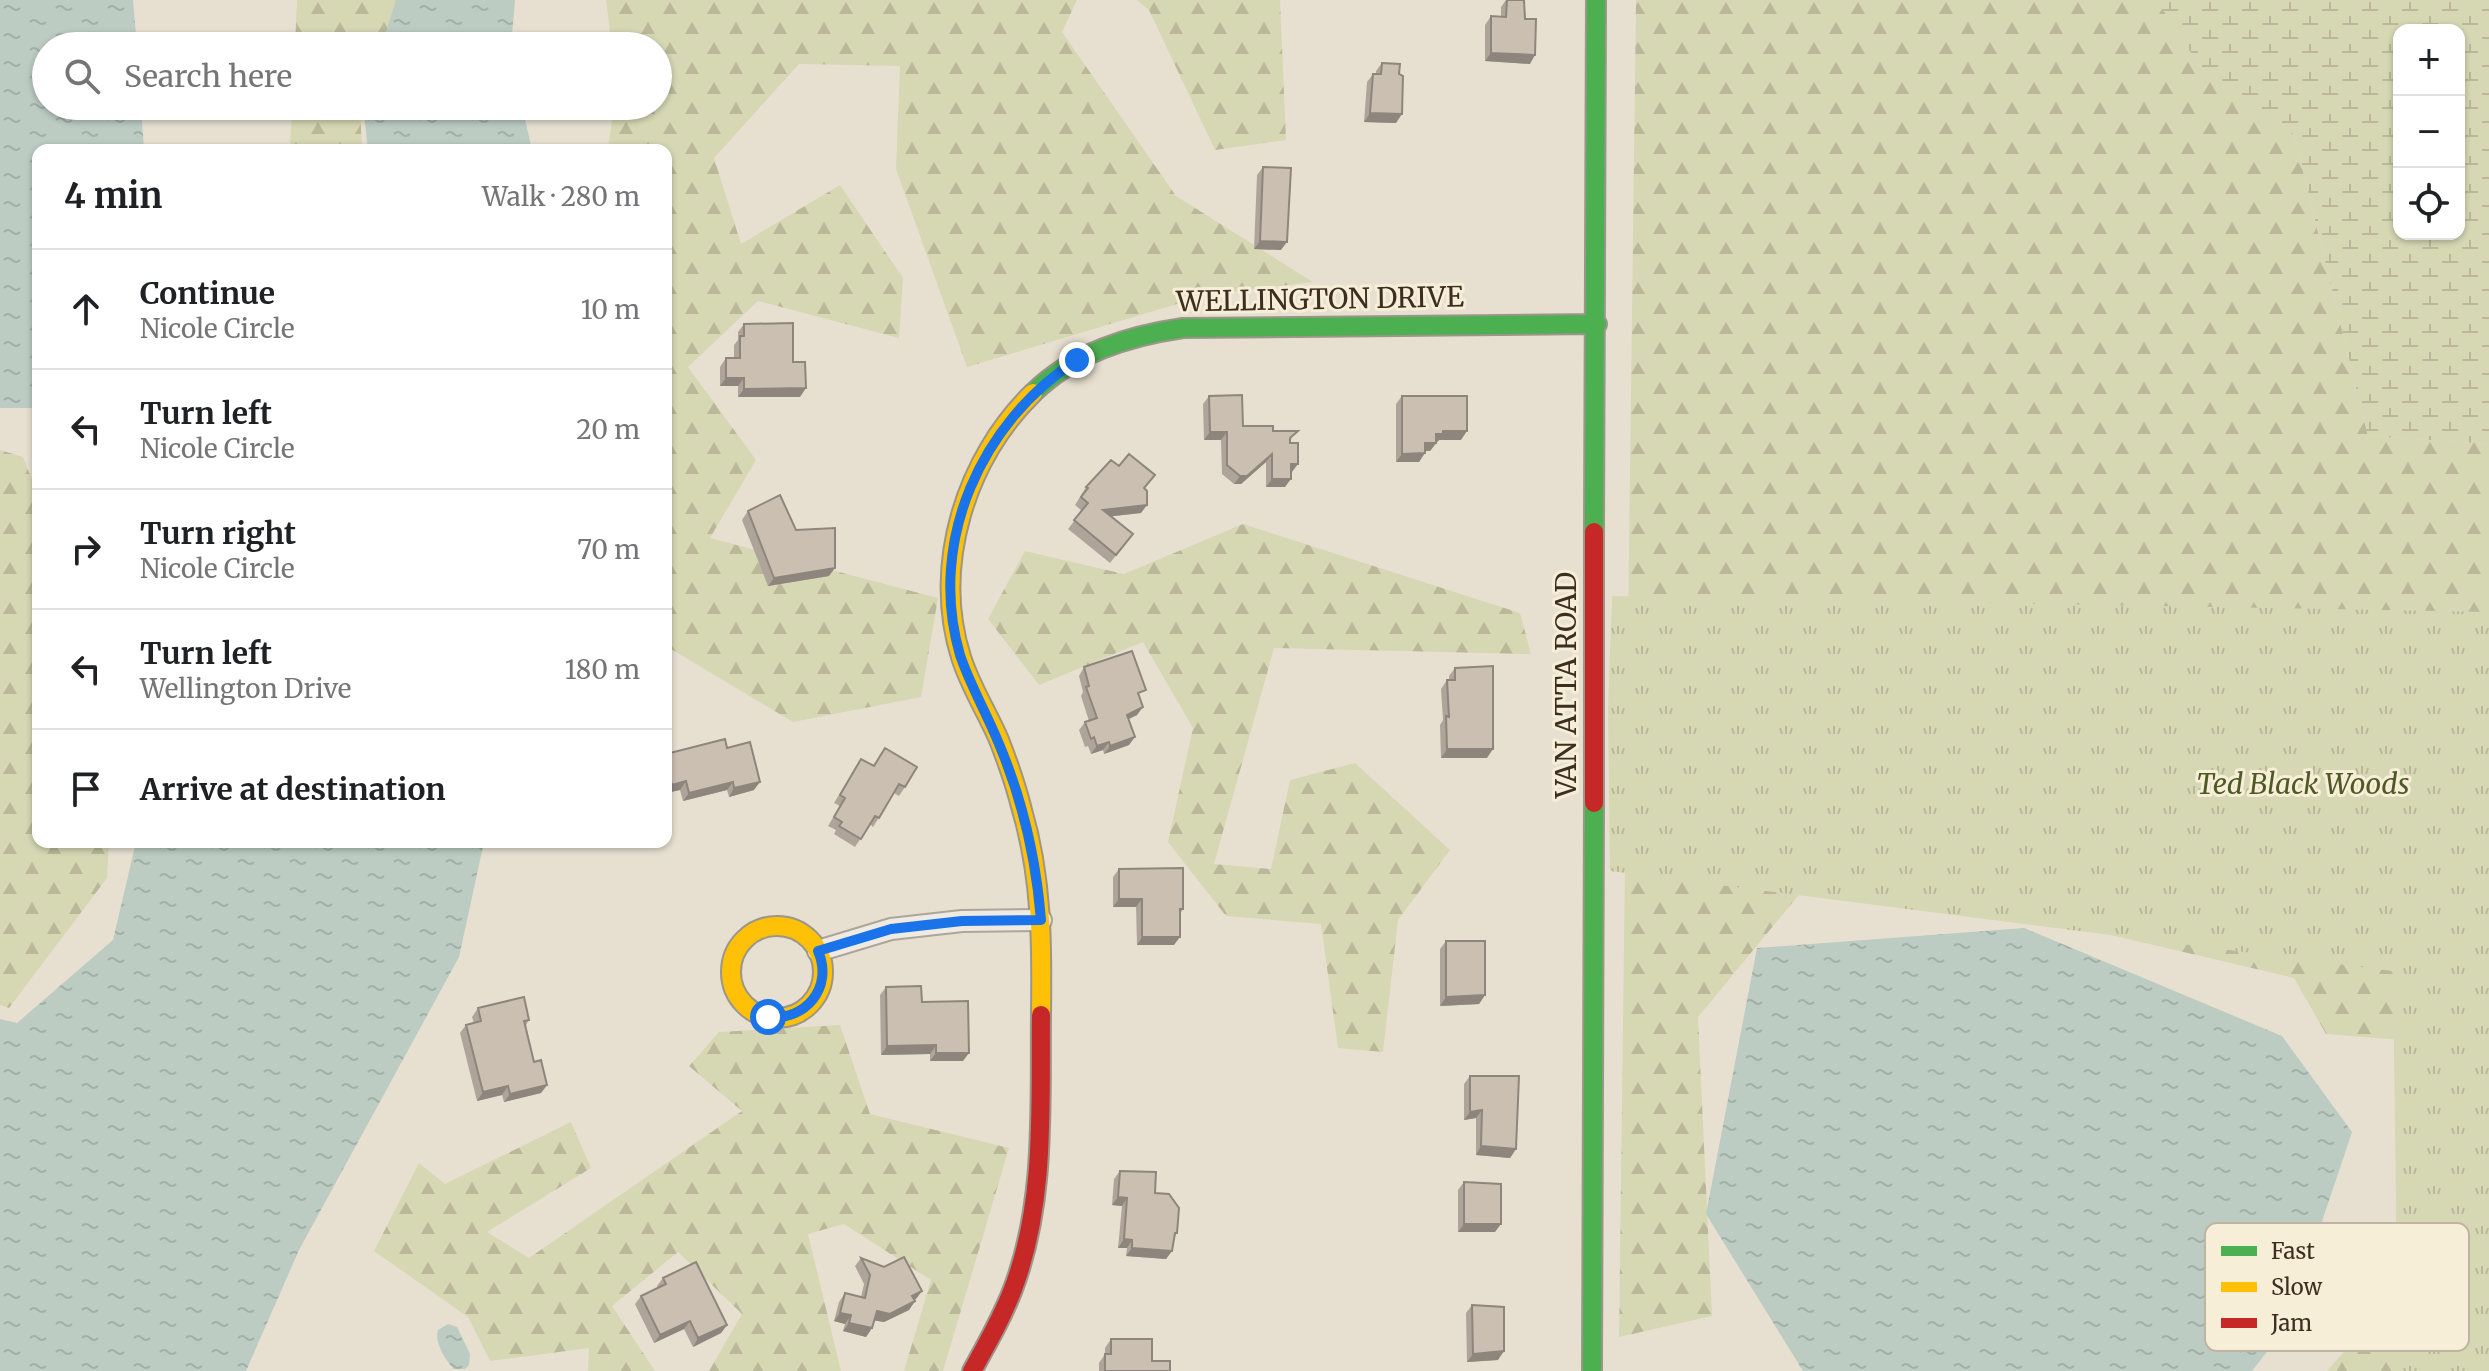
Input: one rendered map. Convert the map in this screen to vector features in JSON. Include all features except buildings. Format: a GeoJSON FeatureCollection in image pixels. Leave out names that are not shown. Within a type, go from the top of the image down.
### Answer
{"type":"FeatureCollection","features":[{"type":"Feature","properties":{"kind":"street","name":"VAN ATTA ROAD"},"geometry":{"type":"LineString","coordinates":[[1592,1371],[1596,0]]}},
{"type":"Feature","properties":{"kind":"street","name":"WELLINGTON DRIVE"},"geometry":{"type":"LineString","coordinates":[[972,1371],[1003,1317],[1030,1237],[1040,1152],[1041,920],[1038,883],[1029,828],[998,741],[961,655],[955,632],[952,588],[955,539],[965,497],[979,465],[1002,427],[1055,374],[1113,343],[1171,329],[1213,325],[1597,324]]}},
{"type":"Feature","properties":{"kind":"street"},"geometry":{"type":"LineString","coordinates":[[818,951],[891,929],[962,921],[1041,920]]}},
{"type":"Feature","properties":{"kind":"street"},"geometry":{"type":"LineString","coordinates":[[775,926],[798,931],[808,937],[818,951],[824,969],[819,993],[803,1011],[792,1016],[780,1018],[756,1013],[746,1007],[733,986],[731,971],[736,951],[743,941],[763,928],[775,926]]}},
{"type":"Feature","properties":{"kind":"green space"},"geometry":{"type":"Polygon","coordinates":[[[297,0],[428,0],[393,32],[296,32],[297,0]]]}},
{"type":"Feature","properties":{"kind":"green space"},"geometry":{"type":"Polygon","coordinates":[[[606,0],[1077,0],[1062,32],[1176,196],[1313,282],[1207,295],[967,367],[896,169],[900,66],[799,64],[714,158],[741,244],[840,185],[903,278],[899,338],[758,301],[688,367],[756,460],[710,538],[938,598],[921,697],[793,722],[672,650],[672,144],[609,144],[612,120],[672,120],[672,32],[610,32],[606,0]]]}},
{"type":"Feature","properties":{"kind":"green space"},"geometry":{"type":"Polygon","coordinates":[[[1137,0],[1280,0],[1286,140],[1215,150],[1149,10],[1137,0]]]}},
{"type":"Feature","properties":{"kind":"green space"},"geometry":{"type":"Polygon","coordinates":[[[1636,0],[2157,0],[2200,67],[2294,134],[2368,436],[2489,444],[2489,1047],[2326,1034],[2294,978],[1822,867],[1698,1017],[1712,1316],[1619,1337],[1636,0]]]}},
{"type":"Feature","properties":{"kind":"green space"},"geometry":{"type":"Polygon","coordinates":[[[2157,0],[2489,0],[2489,444],[2368,436],[2294,134],[2200,67],[2157,0]]]}},
{"type":"Feature","properties":{"kind":"green space"},"geometry":{"type":"Polygon","coordinates":[[[291,120],[361,120],[362,144],[290,144],[291,120]]]}},
{"type":"Feature","properties":{"kind":"green space"},"geometry":{"type":"Polygon","coordinates":[[[0,450],[23,457],[32,480],[32,848],[109,848],[107,878],[9,1008],[0,1005],[0,450]]]}},
{"type":"Feature","properties":{"kind":"green space"},"geometry":{"type":"Polygon","coordinates":[[[1243,524],[1520,613],[1531,654],[1274,648],[1214,864],[1271,869],[1290,780],[1355,763],[1450,850],[1398,920],[1383,1052],[1338,1048],[1321,924],[1226,916],[1168,842],[1193,728],[1143,642],[1039,685],[988,619],[1025,551],[1124,574],[1243,524]]]}},
{"type":"Feature","properties":{"kind":"green space","name":"Ted Black Woods"},"geometry":{"type":"Polygon","coordinates":[[[1612,596],[2489,612],[2489,1371],[2398,1371],[2398,1351],[2469,1351],[2469,1223],[2396,1223],[2393,971],[1610,871],[1608,709],[1612,596]]]}},
{"type":"Feature","properties":{"kind":"green space"},"geometry":{"type":"Polygon","coordinates":[[[840,1025],[870,1114],[1009,1148],[943,1371],[904,1371],[931,1280],[844,1224],[808,1234],[841,1371],[709,1371],[742,1314],[678,1252],[612,1306],[655,1371],[588,1371],[589,1348],[490,1361],[468,1317],[374,1251],[419,1163],[445,1184],[571,1122],[591,1168],[487,1232],[529,1258],[742,1111],[689,1066],[719,1032],[840,1025]]]}},
{"type":"Feature","properties":{"kind":"green space"},"geometry":{"type":"Polygon","coordinates":[[[2489,1188],[2489,1371],[2327,1371],[2345,1351],[2469,1351],[2469,1223],[2458,1223],[2489,1188]]]}},
{"type":"Feature","properties":{"kind":"water"},"geometry":{"type":"Polygon","coordinates":[[[0,0],[133,0],[136,32],[32,32],[32,120],[142,120],[144,144],[32,144],[32,408],[0,408],[0,0]]]}},
{"type":"Feature","properties":{"kind":"water"},"geometry":{"type":"Polygon","coordinates":[[[396,0],[515,0],[512,32],[386,32],[396,0]]]}},
{"type":"Feature","properties":{"kind":"water"},"geometry":{"type":"Polygon","coordinates":[[[365,120],[525,120],[531,144],[367,144],[365,120]]]}},
{"type":"Feature","properties":{"kind":"water"},"geometry":{"type":"Polygon","coordinates":[[[135,848],[483,848],[459,957],[299,1250],[246,1371],[0,1371],[0,1019],[17,1023],[113,940],[135,848]]]}},
{"type":"Feature","properties":{"kind":"water"},"geometry":{"type":"Polygon","coordinates":[[[2024,928],[2282,1036],[2352,1132],[2322,1223],[2205,1223],[2205,1351],[2268,1351],[2252,1371],[1803,1371],[1706,1214],[1757,948],[2024,928]]]}},
{"type":"Feature","properties":{"kind":"water"},"geometry":{"type":"Polygon","coordinates":[[[448,1324],[457,1327],[470,1354],[469,1365],[465,1369],[454,1369],[439,1345],[438,1330],[448,1324]]]}},
{"type":"Feature","properties":{"kind":"traffic: fast"},"geometry":{"type":"LineString","coordinates":[[1594,532],[1596,0]]}},
{"type":"Feature","properties":{"kind":"traffic: fast"},"geometry":{"type":"LineString","coordinates":[[1033,393],[1066,367],[1103,348],[1183,328],[1597,324]]}},
{"type":"Feature","properties":{"kind":"traffic: fast"},"geometry":{"type":"LineString","coordinates":[[1592,1371],[1594,803]]}},
{"type":"Feature","properties":{"kind":"traffic: slow"},"geometry":{"type":"LineString","coordinates":[[1033,393],[1009,419],[973,481],[953,550],[951,586],[953,622],[961,657],[1002,749],[1029,835],[1039,912],[1041,1015]]}},
{"type":"Feature","properties":{"kind":"traffic: slow"},"geometry":{"type":"LineString","coordinates":[[777,926],[795,929],[810,939],[820,954],[823,972],[820,990],[810,1005],[795,1015],[777,1018],[759,1015],[744,1005],[734,990],[731,972],[734,954],[744,939],[759,929],[777,926]]}},
{"type":"Feature","properties":{"kind":"traffic: jam"},"geometry":{"type":"LineString","coordinates":[[1594,532],[1594,803]]}},
{"type":"Feature","properties":{"kind":"traffic: jam"},"geometry":{"type":"LineString","coordinates":[[972,1371],[1013,1289],[1031,1222],[1039,1154],[1041,1015]]}},
{"type":"Feature","properties":{"kind":"route"},"geometry":{"type":"LineString","coordinates":[[768,1017],[792,1016],[812,1003],[819,993],[824,969],[818,951],[891,929],[962,921],[1041,920],[1029,828],[998,741],[968,674],[955,632],[952,588],[955,539],[965,497],[979,465],[1002,427],[1055,374],[1077,360]]}}]}
